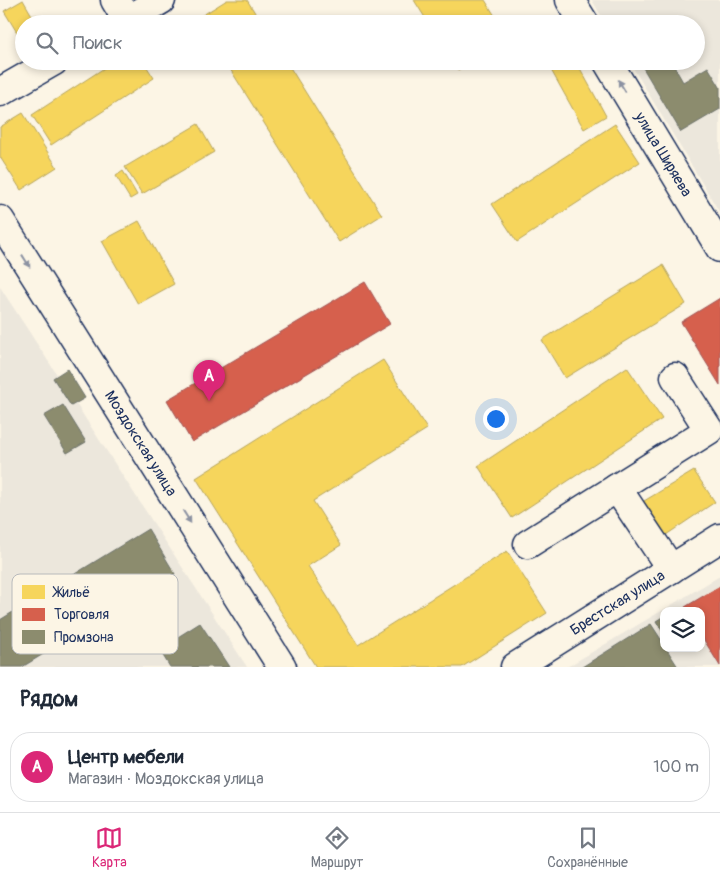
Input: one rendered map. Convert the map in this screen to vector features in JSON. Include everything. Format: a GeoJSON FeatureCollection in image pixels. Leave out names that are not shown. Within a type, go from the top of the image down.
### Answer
{"type":"FeatureCollection","features":[{"type":"Feature","properties":{"kind":"street"},"geometry":{"type":"LineString","coordinates":[[121,14],[161,0]]}},
{"type":"Feature","properties":{"kind":"street"},"geometry":{"type":"LineString","coordinates":[[570,0],[579,15]]}},
{"type":"Feature","properties":{"kind":"street"},"geometry":{"type":"LineString","coordinates":[[0,92],[38,70]]}},
{"type":"Feature","properties":{"kind":"street","name":"улица Ширяева"},"geometry":{"type":"LineString","coordinates":[[612,70],[720,248]]}},
{"type":"Feature","properties":{"kind":"street","name":"Моздокская улица"},"geometry":{"type":"LineString","coordinates":[[0,220],[282,667]]}},
{"type":"Feature","properties":{"kind":"street"},"geometry":{"type":"LineString","coordinates":[[528,544],[709,430],[675,378]]}},
{"type":"Feature","properties":{"kind":"street"},"geometry":{"type":"LineString","coordinates":[[617,488],[671,569]]}},
{"type":"Feature","properties":{"kind":"street","name":"Брестская улица"},"geometry":{"type":"LineString","coordinates":[[515,667],[720,538]]}},
{"type":"Feature","properties":{"kind":"shaded area"},"geometry":{"type":"Polygon","coordinates":[[[592,0],[720,0],[720,213],[634,70],[705,70],[705,15],[601,15],[592,0]]]}},
{"type":"Feature","properties":{"kind":"shaded area"},"geometry":{"type":"Polygon","coordinates":[[[0,287],[247,667],[0,667],[0,287]]]}},
{"type":"Feature","properties":{"kind":"shaded area"},"geometry":{"type":"Polygon","coordinates":[[[720,576],[720,667],[567,667],[660,612],[660,652],[705,652],[705,607],[668,607],[720,576]]]}},
{"type":"Feature","properties":{"kind":"building: Жильё"},"geometry":{"type":"Polygon","coordinates":[[[23,0],[32,15],[15,15],[15,29],[4,11],[23,0]]]}},
{"type":"Feature","properties":{"kind":"building: Жильё"},"geometry":{"type":"Polygon","coordinates":[[[227,0],[247,0],[256,15],[203,15],[227,0]]]}},
{"type":"Feature","properties":{"kind":"building: Жильё"},"geometry":{"type":"Polygon","coordinates":[[[414,0],[485,0],[494,15],[423,15],[414,0]]]}},
{"type":"Feature","properties":{"kind":"building: Жильё"},"geometry":{"type":"Polygon","coordinates":[[[101,70],[149,70],[154,78],[51,145],[32,115],[101,70]]]}},
{"type":"Feature","properties":{"kind":"building: Жильё"},"geometry":{"type":"Polygon","coordinates":[[[231,70],[292,70],[382,215],[339,242],[231,70]]]}},
{"type":"Feature","properties":{"kind":"building: Жильё"},"geometry":{"type":"Polygon","coordinates":[[[551,70],[581,70],[606,116],[584,129],[551,70]]]}},
{"type":"Feature","properties":{"kind":"building: Жильё"},"geometry":{"type":"Polygon","coordinates":[[[23,113],[57,167],[21,190],[0,157],[0,127],[23,113]]]}},
{"type":"Feature","properties":{"kind":"building: Жильё"},"geometry":{"type":"Polygon","coordinates":[[[198,124],[214,152],[142,194],[125,167],[198,124]]]}},
{"type":"Feature","properties":{"kind":"building: Жильё"},"geometry":{"type":"Polygon","coordinates":[[[615,124],[640,162],[517,242],[492,204],[615,124]]]}},
{"type":"Feature","properties":{"kind":"building: Жильё"},"geometry":{"type":"Polygon","coordinates":[[[123,171],[137,195],[130,199],[116,176],[123,171]]]}},
{"type":"Feature","properties":{"kind":"building: Жильё"},"geometry":{"type":"Polygon","coordinates":[[[139,221],[174,284],[138,304],[102,241],[139,221]]]}},
{"type":"Feature","properties":{"kind":"building: Жильё"},"geometry":{"type":"Polygon","coordinates":[[[663,265],[686,304],[565,378],[542,340],[663,265]]]}},
{"type":"Feature","properties":{"kind":"building: Жильё"},"geometry":{"type":"Polygon","coordinates":[[[383,360],[427,429],[313,501],[341,545],[308,566],[358,645],[507,551],[547,613],[462,667],[316,667],[196,478],[383,360]]]}},
{"type":"Feature","properties":{"kind":"building: Жильё"},"geometry":{"type":"Polygon","coordinates":[[[627,367],[662,419],[512,518],[478,466],[627,367]]]}},
{"type":"Feature","properties":{"kind":"building: Жильё"},"geometry":{"type":"Polygon","coordinates":[[[694,471],[715,502],[663,537],[639,504],[694,471]]]}},
{"type":"Feature","properties":{"kind":"building: Торговля"},"geometry":{"type":"Polygon","coordinates":[[[365,282],[390,324],[192,442],[167,400],[365,282]]]}},
{"type":"Feature","properties":{"kind":"building: Торговля"},"geometry":{"type":"Polygon","coordinates":[[[720,298],[720,385],[681,322],[720,298]]]}},
{"type":"Feature","properties":{"kind":"building: Торговля"},"geometry":{"type":"Polygon","coordinates":[[[720,586],[720,666],[705,642],[705,607],[685,607],[720,586]]]}},
{"type":"Feature","properties":{"kind":"building: Промзона"},"geometry":{"type":"Polygon","coordinates":[[[708,67],[720,87],[720,109],[681,132],[644,70],[676,70],[683,82],[708,67]]]}},
{"type":"Feature","properties":{"kind":"building: Промзона"},"geometry":{"type":"Polygon","coordinates":[[[67,369],[85,398],[71,406],[53,378],[67,369]]]}},
{"type":"Feature","properties":{"kind":"building: Промзона"},"geometry":{"type":"Polygon","coordinates":[[[63,405],[86,442],[67,453],[44,416],[63,405]]]}},
{"type":"Feature","properties":{"kind":"building: Промзона"},"geometry":{"type":"Polygon","coordinates":[[[148,529],[175,574],[75,574],[148,529]]]}},
{"type":"Feature","properties":{"kind":"building: Промзона"},"geometry":{"type":"Polygon","coordinates":[[[12,613],[12,654],[43,654],[22,667],[0,667],[0,620],[12,613]]]}},
{"type":"Feature","properties":{"kind":"building: Промзона"},"geometry":{"type":"Polygon","coordinates":[[[660,618],[660,628],[656,621],[660,618]]]}},
{"type":"Feature","properties":{"kind":"building: Промзона"},"geometry":{"type":"Polygon","coordinates":[[[200,623],[229,667],[170,667],[162,654],[178,654],[178,637],[200,623]]]}},
{"type":"Feature","properties":{"kind":"building: Промзона"},"geometry":{"type":"Polygon","coordinates":[[[651,624],[660,638],[660,652],[669,652],[678,667],[582,667],[651,624]]]}},
{"type":"Feature","properties":{"kind":"place","name":"Центр мебели"},"geometry":{"type":"Point","coordinates":[209,401]}}]}
